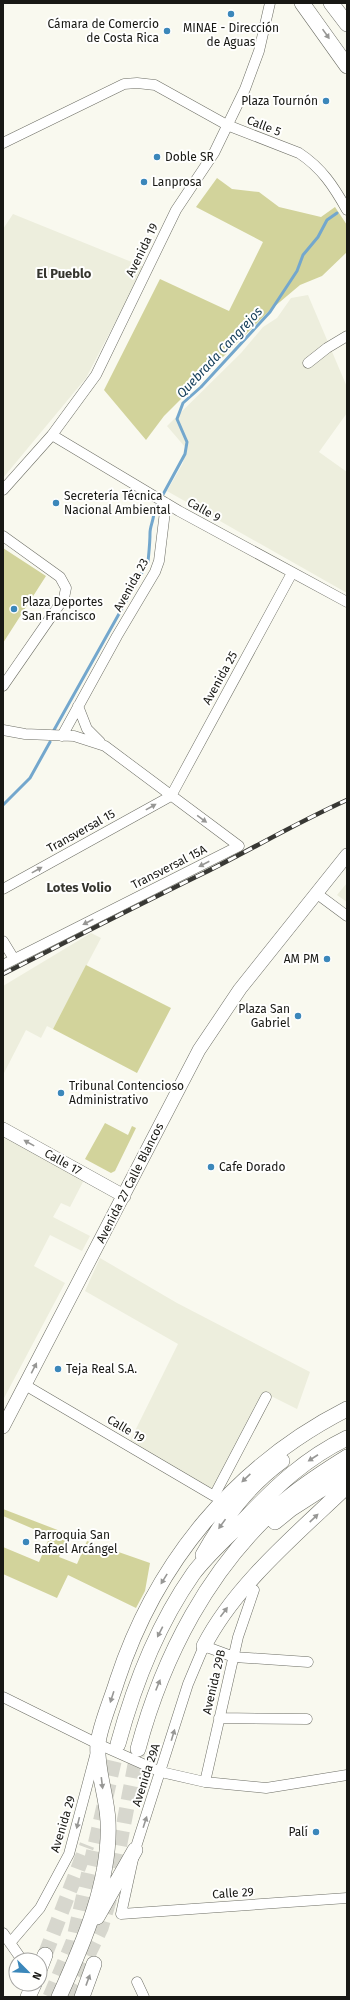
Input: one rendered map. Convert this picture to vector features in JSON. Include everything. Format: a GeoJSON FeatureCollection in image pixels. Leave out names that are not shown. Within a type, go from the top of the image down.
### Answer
{"type":"FeatureCollection","features":[{"type":"Feature","properties":{"kind":"highway"},"geometry":{"type":"LineString","coordinates":[[302,3],[347,66]]}},
{"type":"Feature","properties":{"kind":"highway"},"geometry":{"type":"LineString","coordinates":[[331,3],[347,24]]}},
{"type":"Feature","properties":{"kind":"highway"},"geometry":{"type":"LineString","coordinates":[[83,1942],[103,1879],[107,1851],[108,1820],[98,1744],[128,1647],[155,1593],[185,1546],[224,1499],[254,1470],[307,1432],[347,1409]]}},
{"type":"Feature","properties":{"kind":"highway"},"geometry":{"type":"LineString","coordinates":[[118,1744],[148,1656],[216,1533],[234,1508],[277,1464],[303,1445],[347,1420]]}},
{"type":"Feature","properties":{"kind":"highway"},"geometry":{"type":"LineString","coordinates":[[193,1574],[277,1485],[304,1464],[347,1438]]}},
{"type":"Feature","properties":{"kind":"highway"},"geometry":{"type":"LineString","coordinates":[[138,1749],[155,1692],[178,1638],[205,1593],[259,1525],[283,1502],[310,1480],[347,1457]]}},
{"type":"Feature","properties":{"kind":"highway"},"geometry":{"type":"LineString","coordinates":[[232,1558],[290,1510],[347,1472]]}},
{"type":"Feature","properties":{"kind":"highway"},"geometry":{"type":"LineString","coordinates":[[204,1646],[216,1623],[227,1607],[274,1557],[347,1486]]}},
{"type":"Feature","properties":{"kind":"highway"},"geometry":{"type":"LineString","coordinates":[[59,1997],[83,1942],[135,1850]]}},
{"type":"Feature","properties":{"kind":"highway"},"geometry":{"type":"LineString","coordinates":[[82,1997],[94,1964]]}},
{"type":"Feature","properties":{"kind":"main road","name":"Avenida 27 Calle Blancos"},"geometry":{"type":"LineString","coordinates":[[3,1427],[199,1050],[215,1024],[240,989],[347,855]]}},
{"type":"Feature","properties":{"kind":"main road","name":"Calle 17"},"geometry":{"type":"LineString","coordinates":[[3,1129],[124,1196]]}},
{"type":"Feature","properties":{"kind":"street","name":"Avenida 19"},"geometry":{"type":"LineString","coordinates":[[3,490],[52,435],[91,383],[176,210],[214,153],[245,89],[259,51],[270,3]]}},
{"type":"Feature","properties":{"kind":"street","name":"Calle 5"},"geometry":{"type":"LineString","coordinates":[[3,144],[124,84],[155,85],[227,125],[299,153],[308,158],[321,169],[347,210]]}},
{"type":"Feature","properties":{"kind":"street"},"geometry":{"type":"LineString","coordinates":[[308,363],[327,348],[347,336]]}},
{"type":"Feature","properties":{"kind":"street","name":"Calle 9"},"geometry":{"type":"LineString","coordinates":[[52,435],[154,496],[347,602]]}},
{"type":"Feature","properties":{"kind":"street","name":"Avenida 23"},"geometry":{"type":"LineString","coordinates":[[62,736],[155,572],[159,561],[165,502]]}},
{"type":"Feature","properties":{"kind":"street"},"geometry":{"type":"LineString","coordinates":[[3,536],[60,577],[66,588],[64,598],[3,686]]}},
{"type":"Feature","properties":{"kind":"street","name":"Avenida 25"},"geometry":{"type":"LineString","coordinates":[[171,796],[292,573]]}},
{"type":"Feature","properties":{"kind":"street"},"geometry":{"type":"LineString","coordinates":[[78,706],[87,729],[105,746],[171,796]]}},
{"type":"Feature","properties":{"kind":"street"},"geometry":{"type":"LineString","coordinates":[[3,730],[24,734],[81,737],[105,746]]}},
{"type":"Feature","properties":{"kind":"street","name":"Transversal 15A"},"geometry":{"type":"LineString","coordinates":[[3,965],[239,846],[171,796]]}},
{"type":"Feature","properties":{"kind":"street","name":"Transversal 15"},"geometry":{"type":"LineString","coordinates":[[3,889],[171,796]]}},
{"type":"Feature","properties":{"kind":"street"},"geometry":{"type":"LineString","coordinates":[[316,894],[347,916]]}},
{"type":"Feature","properties":{"kind":"street"},"geometry":{"type":"LineString","coordinates":[[3,941],[14,959]]}},
{"type":"Feature","properties":{"kind":"street","name":"Calle 19"},"geometry":{"type":"LineString","coordinates":[[25,1385],[214,1496],[266,1397]]}},
{"type":"Feature","properties":{"kind":"street","name":"Avenida 29B"},"geometry":{"type":"LineString","coordinates":[[206,1782],[238,1637],[254,1590]]}},
{"type":"Feature","properties":{"kind":"street"},"geometry":{"type":"LineString","coordinates":[[204,1646],[234,1657],[308,1662]]}},
{"type":"Feature","properties":{"kind":"street","name":"Avenida 29A"},"geometry":{"type":"LineString","coordinates":[[121,1914],[135,1850],[188,1684],[204,1646]]}},
{"type":"Feature","properties":{"kind":"street"},"geometry":{"type":"LineString","coordinates":[[3,1697],[98,1744],[161,1772],[206,1782],[266,1788],[347,1775]]}},
{"type":"Feature","properties":{"kind":"street"},"geometry":{"type":"LineString","coordinates":[[219,1718],[307,1719]]}},
{"type":"Feature","properties":{"kind":"street","name":"Avenida 29"},"geometry":{"type":"LineString","coordinates":[[10,1943],[40,1908],[69,1854],[98,1744]]}},
{"type":"Feature","properties":{"kind":"street","name":"Calle 29"},"geometry":{"type":"LineString","coordinates":[[121,1914],[347,1898]]}},
{"type":"Feature","properties":{"kind":"street"},"geometry":{"type":"LineString","coordinates":[[3,1932],[16,1952]]}},
{"type":"Feature","properties":{"kind":"street"},"geometry":{"type":"LineString","coordinates":[[137,1982],[144,1997]]}},
{"type":"Feature","properties":{"kind":"shaded area"},"geometry":{"type":"Polygon","coordinates":[[[13,214],[144,267],[86,378],[3,478],[3,229],[13,214]]]}},
{"type":"Feature","properties":{"kind":"shaded area"},"geometry":{"type":"Polygon","coordinates":[[[308,295],[347,387],[347,413],[319,452],[347,472],[347,593],[167,491],[183,463],[185,447],[167,426],[241,353],[263,327],[277,318],[291,298],[308,295]]]}},
{"type":"Feature","properties":{"kind":"shaded area"},"geometry":{"type":"Polygon","coordinates":[[[347,883],[347,902],[337,895],[347,883]]]}},
{"type":"Feature","properties":{"kind":"shaded area"},"geometry":{"type":"Polygon","coordinates":[[[91,933],[101,938],[53,1029],[47,1026],[41,1038],[26,1030],[3,1075],[3,986],[91,933]]]}},
{"type":"Feature","properties":{"kind":"shaded area"},"geometry":{"type":"Polygon","coordinates":[[[3,1137],[84,1180],[70,1207],[61,1203],[53,1217],[90,1236],[82,1251],[50,1235],[34,1266],[65,1283],[3,1400],[3,1137]]]}},
{"type":"Feature","properties":{"kind":"shaded area"},"geometry":{"type":"Polygon","coordinates":[[[100,1258],[177,1303],[310,1372],[297,1409],[263,1392],[212,1490],[129,1443],[178,1344],[85,1291],[100,1258]]]}},
{"type":"Feature","properties":{"kind":"green space"},"geometry":{"type":"Polygon","coordinates":[[[217,178],[232,189],[259,192],[279,207],[321,217],[335,207],[347,225],[347,252],[322,276],[300,285],[268,312],[164,416],[146,440],[104,390],[160,279],[229,311],[263,242],[196,207],[217,178]]]}},
{"type":"Feature","properties":{"kind":"green space","name":"Plaza Deportes San Francisco"},"geometry":{"type":"Polygon","coordinates":[[[3,548],[46,576],[3,643],[3,548]]]}},
{"type":"Feature","properties":{"kind":"green space"},"geometry":{"type":"Polygon","coordinates":[[[86,965],[171,1008],[137,1073],[53,1029],[86,965]]]}},
{"type":"Feature","properties":{"kind":"green space"},"geometry":{"type":"Polygon","coordinates":[[[105,1123],[128,1135],[132,1126],[136,1128],[115,1171],[111,1173],[85,1159],[105,1123]]]}},
{"type":"Feature","properties":{"kind":"green space"},"geometry":{"type":"Polygon","coordinates":[[[3,1509],[68,1534],[59,1557],[77,1564],[87,1541],[150,1563],[145,1591],[136,1608],[68,1575],[57,1598],[3,1574],[3,1547],[39,1562],[50,1536],[3,1516],[3,1509]]]}},
{"type":"Feature","properties":{"kind":"waterway","name":"Quebrada Cangrejos"},"geometry":{"type":"LineString","coordinates":[[54,730],[148,562],[150,530],[154,511],[185,454],[187,442],[177,419],[183,403],[201,387],[270,312],[297,271],[303,255],[318,237],[327,220],[337,213]]}},
{"type":"Feature","properties":{"kind":"waterway","name":"Quebrada Cangrejos"},"geometry":{"type":"LineString","coordinates":[[3,805],[30,778],[50,742]]}},
{"type":"Feature","properties":{"kind":"tunnel"},"geometry":{"type":"LineString","coordinates":[[50,1997],[73,1942],[118,1744]]}},
{"type":"Feature","properties":{"kind":"tunnel"},"geometry":{"type":"LineString","coordinates":[[68,1997],[101,1928],[109,1901],[138,1749]]}},
{"type":"Feature","properties":{"kind":"tunnel"},"geometry":{"type":"LineString","coordinates":[[46,1952],[87,1845]]}},
{"type":"Feature","properties":{"kind":"railway"},"geometry":{"type":"LineString","coordinates":[[3,974],[347,800]]}},
{"type":"Feature","properties":{"kind":"place","name":"MINAE - Dirección de Aguas"},"geometry":{"type":"Point","coordinates":[231,14]}},
{"type":"Feature","properties":{"kind":"place","name":"Cámara de Comercio de Costa Rica"},"geometry":{"type":"Point","coordinates":[167,31]}},
{"type":"Feature","properties":{"kind":"place","name":"Plaza Tournón"},"geometry":{"type":"Point","coordinates":[326,101]}},
{"type":"Feature","properties":{"kind":"place","name":"Doble SR"},"geometry":{"type":"Point","coordinates":[157,157]}},
{"type":"Feature","properties":{"kind":"place","name":"Lanprosa"},"geometry":{"type":"Point","coordinates":[144,182]}},
{"type":"Feature","properties":{"kind":"place","name":"Secretería Técnica Nacional Ambiental"},"geometry":{"type":"Point","coordinates":[56,503]}},
{"type":"Feature","properties":{"kind":"place","name":"Plaza Deportes San Francisco"},"geometry":{"type":"Point","coordinates":[14,609]}},
{"type":"Feature","properties":{"kind":"place","name":"AM PM"},"geometry":{"type":"Point","coordinates":[327,959]}},
{"type":"Feature","properties":{"kind":"place","name":"Plaza San Gabriel"},"geometry":{"type":"Point","coordinates":[298,1016]}},
{"type":"Feature","properties":{"kind":"place","name":"Tribunal Contencioso Administrativo"},"geometry":{"type":"Point","coordinates":[61,1093]}},
{"type":"Feature","properties":{"kind":"place","name":"Cafe Dorado"},"geometry":{"type":"Point","coordinates":[211,1167]}},
{"type":"Feature","properties":{"kind":"place","name":"Teja Real S.A."},"geometry":{"type":"Point","coordinates":[58,1369]}},
{"type":"Feature","properties":{"kind":"place","name":"Parroquia San Rafael Arcángel"},"geometry":{"type":"Point","coordinates":[26,1542]}},
{"type":"Feature","properties":{"kind":"place","name":"Palí"},"geometry":{"type":"Point","coordinates":[316,1832]}},
{"type":"Feature","properties":{"kind":"district","name":"El Pueblo"},"geometry":{"type":"Point","coordinates":[64,273]}},
{"type":"Feature","properties":{"kind":"district","name":"Lotes Volio"},"geometry":{"type":"Point","coordinates":[79,887]}}]}
